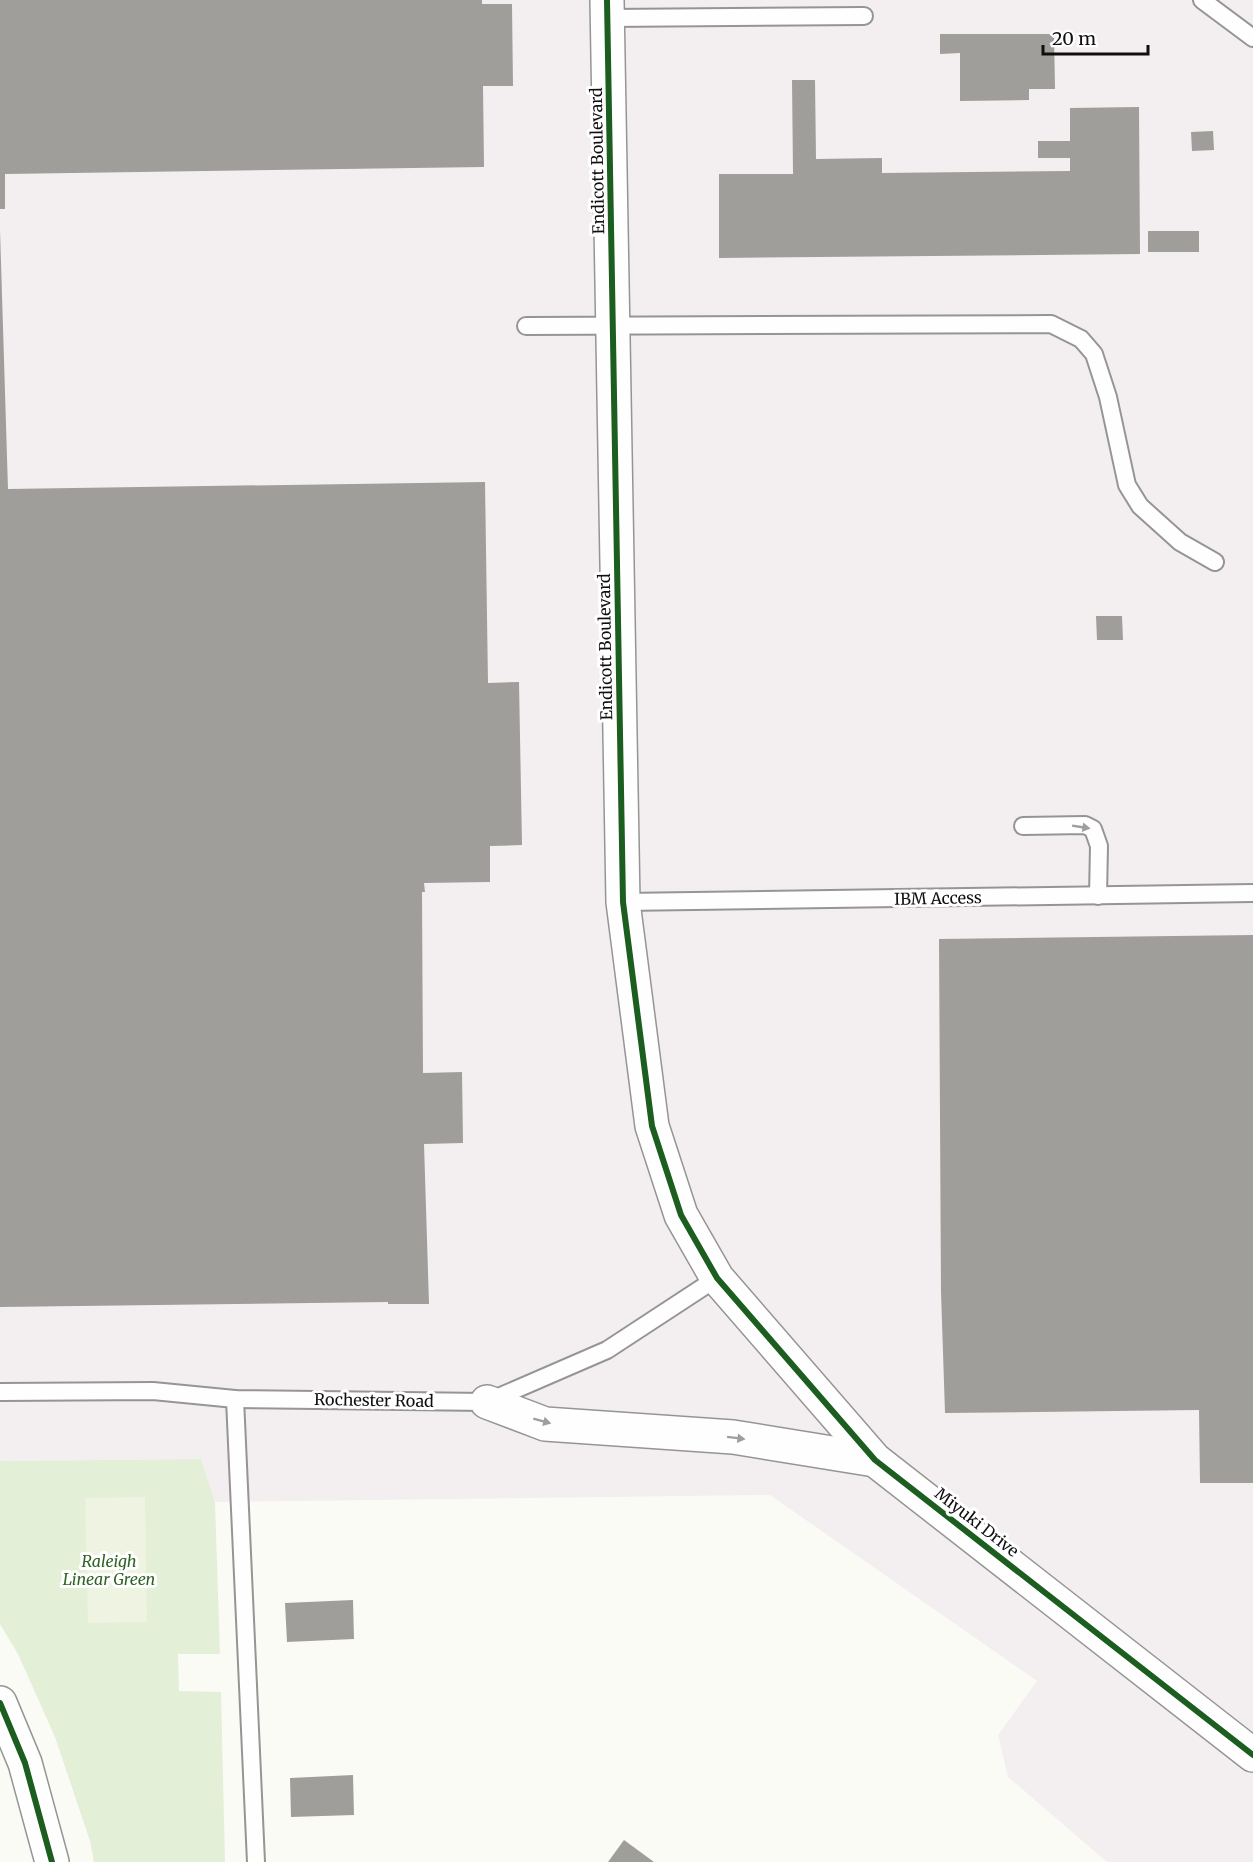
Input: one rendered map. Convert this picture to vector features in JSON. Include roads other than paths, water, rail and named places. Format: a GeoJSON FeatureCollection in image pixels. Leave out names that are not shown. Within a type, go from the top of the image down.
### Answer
{"type":"FeatureCollection","features":[{"type":"Feature","properties":{"kind":"street","name":"Endicott Boulevard"},"geometry":{"type":"LineString","coordinates":[[608,9],[622,902],[652,1126],[681,1215],[717,1278]]}},
{"type":"Feature","properties":{"kind":"street","name":"Miyuki Drive"},"geometry":{"type":"LineString","coordinates":[[717,1278],[875,1460],[1253,1755]]}},
{"type":"Feature","properties":{"kind":"street"},"geometry":{"type":"LineString","coordinates":[[487,1402],[545,1424],[733,1437],[875,1460]]}},
{"type":"Feature","properties":{"kind":"street"},"geometry":{"type":"LineString","coordinates":[[0,1703],[25,1763],[52,1862]]}},
{"type":"Feature","properties":{"kind":"lane"},"geometry":{"type":"LineString","coordinates":[[1202,0],[1253,38]]}},
{"type":"Feature","properties":{"kind":"lane"},"geometry":{"type":"LineString","coordinates":[[608,9],[864,16]]}},
{"type":"Feature","properties":{"kind":"lane"},"geometry":{"type":"LineString","coordinates":[[526,326],[1051,324],[1068,330],[1081,339],[1095,354],[1127,485],[1140,506],[1180,542],[1215,562]]}},
{"type":"Feature","properties":{"kind":"lane"},"geometry":{"type":"LineString","coordinates":[[1023,826],[1085,825],[1093,829],[1099,846],[1098,896]]}},
{"type":"Feature","properties":{"kind":"lane","name":"IBM Access"},"geometry":{"type":"LineString","coordinates":[[622,902],[1253,894]]}},
{"type":"Feature","properties":{"kind":"lane","name":"Rochester Road"},"geometry":{"type":"LineString","coordinates":[[0,1392],[153,1391],[235,1399],[487,1402],[607,1350],[717,1278]]}},
{"type":"Feature","properties":{"kind":"lane"},"geometry":{"type":"LineString","coordinates":[[235,1399],[256,1862]]}},
{"type":"Feature","properties":{"kind":"park label","name":"Raleigh Linear Green"},"geometry":{"type":"Point","coordinates":[109,1570]}}]}
